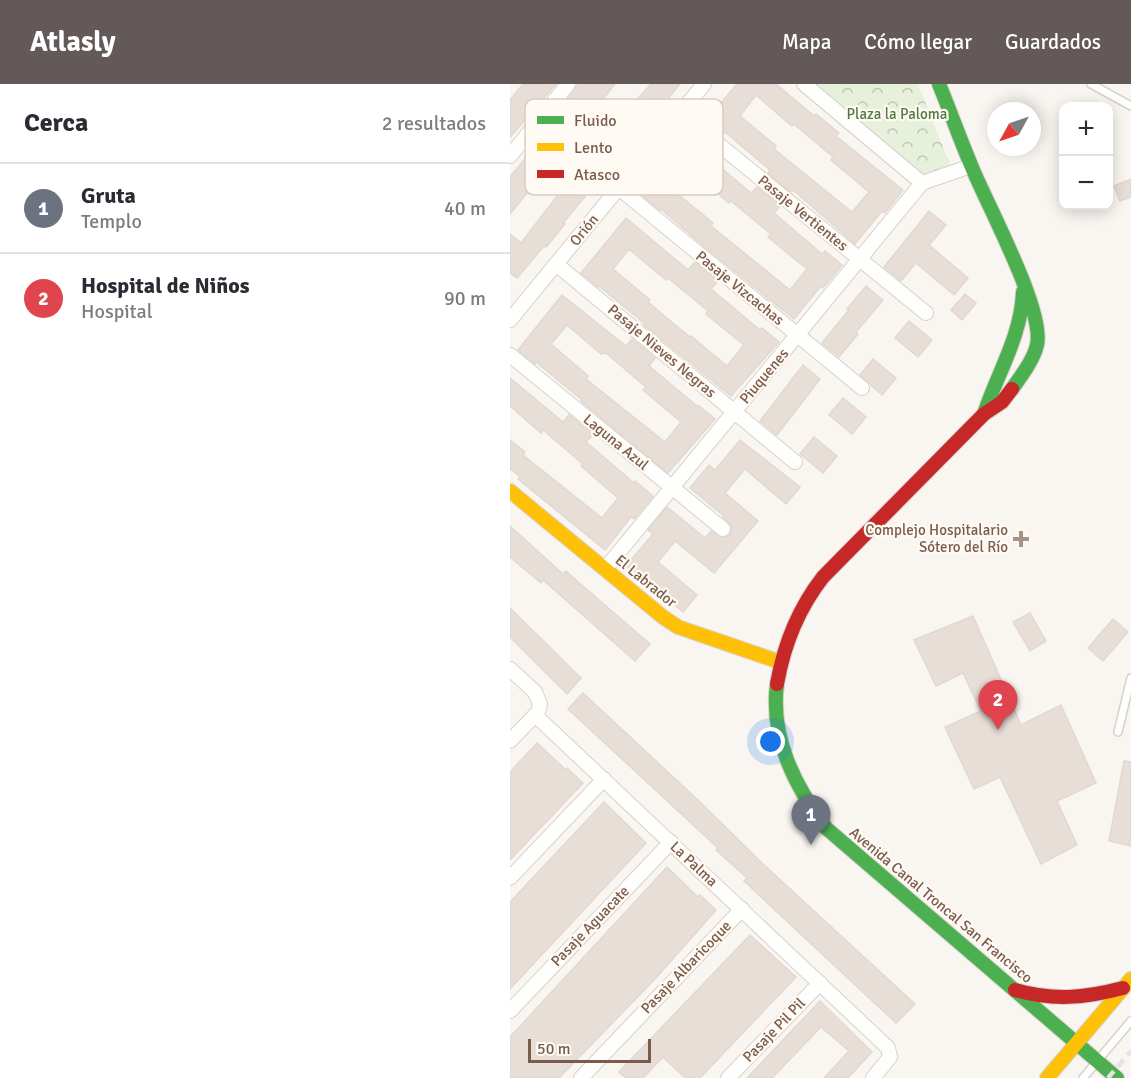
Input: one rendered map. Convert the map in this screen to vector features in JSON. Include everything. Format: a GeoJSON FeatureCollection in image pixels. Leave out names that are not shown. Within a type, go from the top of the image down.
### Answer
{"type":"FeatureCollection","features":[{"type":"Feature","properties":{"kind":"main road","name":"Avenida Canal Troncal San Francisco"},"geometry":{"type":"LineString","coordinates":[[939,84],[970,166],[1031,301],[1037,345],[1033,357],[1016,385],[1002,402],[984,414],[820,581],[797,616],[780,662],[776,702],[780,743],[794,781],[813,813],[839,841],[1117,1078]]}},
{"type":"Feature","properties":{"kind":"main road","name":"Avenida Canal Troncal San Francisco"},"geometry":{"type":"LineString","coordinates":[[984,414],[989,397],[1018,333],[1022,316],[1022,282]]}},
{"type":"Feature","properties":{"kind":"main road","name":"El Labrador"},"geometry":{"type":"LineString","coordinates":[[510,491],[678,627],[780,662]]}},
{"type":"Feature","properties":{"kind":"main road"},"geometry":{"type":"LineString","coordinates":[[1015,990],[1047,999],[1064,1000],[1095,996],[1127,984]]}},
{"type":"Feature","properties":{"kind":"main road"},"geometry":{"type":"LineString","coordinates":[[1047,1078],[1127,984]]}},
{"type":"Feature","properties":{"kind":"street"},"geometry":{"type":"LineString","coordinates":[[556,99],[568,84]]}},
{"type":"Feature","properties":{"kind":"street","name":"Orión"},"geometry":{"type":"LineString","coordinates":[[692,99],[704,84]]}},
{"type":"Feature","properties":{"kind":"street"},"geometry":{"type":"LineString","coordinates":[[804,84],[922,183],[970,166]]}},
{"type":"Feature","properties":{"kind":"street"},"geometry":{"type":"LineString","coordinates":[[510,156],[525,137]]}},
{"type":"Feature","properties":{"kind":"street","name":"Pasaje Vertientes"},"geometry":{"type":"LineString","coordinates":[[723,147],[926,313]]}},
{"type":"Feature","properties":{"kind":"street","name":"Piuquenes"},"geometry":{"type":"LineString","coordinates":[[604,568],[922,183]]}},
{"type":"Feature","properties":{"kind":"street","name":"Orión"},"geometry":{"type":"LineString","coordinates":[[510,320],[613,195]]}},
{"type":"Feature","properties":{"kind":"street","name":"Pasaje Vizcachas"},"geometry":{"type":"LineString","coordinates":[[627,195],[862,388]]}},
{"type":"Feature","properties":{"kind":"street","name":"Pasaje Nieves Negras"},"geometry":{"type":"LineString","coordinates":[[556,264],[795,462]]}},
{"type":"Feature","properties":{"kind":"street","name":"Laguna Azul"},"geometry":{"type":"LineString","coordinates":[[510,355],[723,529]]}},
{"type":"Feature","properties":{"kind":"street"},"geometry":{"type":"LineString","coordinates":[[510,669],[538,696],[539,708],[510,741]]}},
{"type":"Feature","properties":{"kind":"street","name":"La Palma"},"geometry":{"type":"LineString","coordinates":[[535,715],[600,783],[671,842],[888,1048],[890,1057],[873,1078]]}},
{"type":"Feature","properties":{"kind":"street"},"geometry":{"type":"LineString","coordinates":[[510,878],[600,783]]}},
{"type":"Feature","properties":{"kind":"street","name":"Pasaje Aguacate"},"geometry":{"type":"LineString","coordinates":[[510,1011],[671,842]]}},
{"type":"Feature","properties":{"kind":"street","name":"Pasaje Albaricoque"},"geometry":{"type":"LineString","coordinates":[[581,1078],[742,909]]}},
{"type":"Feature","properties":{"kind":"street","name":"Pasaje Pil Pil"},"geometry":{"type":"LineString","coordinates":[[728,1078],[820,983]]}},
{"type":"Feature","properties":{"kind":"lane"},"geometry":{"type":"LineString","coordinates":[[1091,84],[1131,105]]}},
{"type":"Feature","properties":{"kind":"lane"},"geometry":{"type":"LineString","coordinates":[[1118,732],[1131,678]]}},
{"type":"Feature","properties":{"kind":"lane"},"geometry":{"type":"LineString","coordinates":[[1083,1078],[1131,1021]]}},
{"type":"Feature","properties":{"kind":"green space","name":"Plaza la Paloma"},"geometry":{"type":"Polygon","coordinates":[[[815,84],[918,84],[951,167],[923,178],[815,84]]]}},
{"type":"Feature","properties":{"kind":"building"},"geometry":{"type":"Polygon","coordinates":[[[523,84],[556,84],[543,99],[525,99],[525,120],[510,137],[510,100],[523,84]]]}},
{"type":"Feature","properties":{"kind":"building"},"geometry":{"type":"Polygon","coordinates":[[[577,84],[615,84],[603,99],[568,99],[577,84]]]}},
{"type":"Feature","properties":{"kind":"building"},"geometry":{"type":"Polygon","coordinates":[[[651,84],[680,84],[668,99],[638,99],[651,84]]]}},
{"type":"Feature","properties":{"kind":"building"},"geometry":{"type":"Polygon","coordinates":[[[737,84],[776,84],[814,116],[816,114],[839,133],[836,136],[903,190],[885,213],[882,211],[855,244],[793,190],[791,192],[768,173],[770,170],[725,132],[723,134],[723,101],[737,84]],[[756,95],[740,116],[776,146],[774,149],[852,212],[869,192],[831,160],[833,157],[794,124],[792,126],[756,95]]]}},
{"type":"Feature","properties":{"kind":"building"},"geometry":{"type":"Polygon","coordinates":[[[525,159],[525,195],[510,214],[510,177],[525,159]]]}},
{"type":"Feature","properties":{"kind":"building"},"geometry":{"type":"Polygon","coordinates":[[[723,169],[751,193],[757,187],[780,206],[774,213],[822,254],[825,251],[842,265],[794,319],[644,195],[679,195],[713,223],[711,226],[790,290],[807,269],[768,237],[771,234],[731,201],[729,203],[720,195],[723,195],[723,169]]]}},
{"type":"Feature","properties":{"kind":"building"},"geometry":{"type":"Polygon","coordinates":[[[1131,179],[1131,197],[1120,201],[1114,186],[1131,179]]]}},
{"type":"Feature","properties":{"kind":"building"},"geometry":{"type":"Polygon","coordinates":[[[558,195],[586,195],[546,247],[544,246],[517,278],[510,273],[510,234],[521,243],[558,195]]]}},
{"type":"Feature","properties":{"kind":"building"},"geometry":{"type":"Polygon","coordinates":[[[929,211],[946,225],[929,245],[968,278],[954,295],[916,263],[901,281],[884,267],[929,211]]]}},
{"type":"Feature","properties":{"kind":"building"},"geometry":{"type":"Polygon","coordinates":[[[626,218],[688,270],[695,262],[718,281],[711,289],[760,330],[762,328],[779,342],[731,396],[581,273],[626,218]],[[629,249],[613,269],[650,300],[648,302],[727,366],[744,345],[706,314],[708,311],[668,278],[666,280],[629,249]]]}},
{"type":"Feature","properties":{"kind":"building"},"geometry":{"type":"Polygon","coordinates":[[[866,286],[883,300],[856,332],[858,334],[839,357],[822,343],[866,286]]]}},
{"type":"Feature","properties":{"kind":"building"},"geometry":{"type":"Polygon","coordinates":[[[965,294],[976,303],[962,320],[951,310],[965,294]]]}},
{"type":"Feature","properties":{"kind":"building"},"geometry":{"type":"Polygon","coordinates":[[[562,295],[626,346],[632,339],[655,358],[649,366],[715,419],[668,473],[536,362],[535,364],[518,350],[562,295]],[[567,325],[551,344],[588,376],[586,379],[665,442],[681,422],[643,390],[646,387],[606,353],[601,354],[567,325]]]}},
{"type":"Feature","properties":{"kind":"building"},"geometry":{"type":"Polygon","coordinates":[[[909,321],[932,340],[918,357],[895,338],[909,321]]]}},
{"type":"Feature","properties":{"kind":"building"},"geometry":{"type":"Polygon","coordinates":[[[873,359],[896,378],[882,395],[860,375],[873,359]]]}},
{"type":"Feature","properties":{"kind":"building"},"geometry":{"type":"Polygon","coordinates":[[[803,365],[820,379],[777,435],[760,421],[803,365]]]}},
{"type":"Feature","properties":{"kind":"building"},"geometry":{"type":"Polygon","coordinates":[[[510,378],[563,422],[569,415],[593,434],[586,442],[634,483],[635,481],[653,496],[634,519],[631,517],[605,550],[518,479],[520,477],[511,469],[510,471],[510,440],[525,452],[523,455],[602,518],[618,498],[581,466],[583,464],[543,430],[541,433],[510,406],[510,378]]]}},
{"type":"Feature","properties":{"kind":"building"},"geometry":{"type":"Polygon","coordinates":[[[843,398],[866,417],[852,434],[829,415],[843,398]]]}},
{"type":"Feature","properties":{"kind":"building"},"geometry":{"type":"Polygon","coordinates":[[[814,437],[837,456],[823,473],[800,454],[814,437]]]}},
{"type":"Feature","properties":{"kind":"building"},"geometry":{"type":"Polygon","coordinates":[[[740,440],[800,487],[786,504],[745,469],[725,493],[758,521],[714,573],[675,541],[658,562],[697,595],[683,612],[626,566],[653,534],[648,530],[667,507],[705,538],[711,531],[721,538],[730,535],[732,526],[724,516],[690,488],[709,465],[715,470],[740,440]]]}},
{"type":"Feature","properties":{"kind":"building"},"geometry":{"type":"Polygon","coordinates":[[[510,526],[563,574],[566,571],[650,644],[635,661],[543,580],[541,583],[510,557],[510,526]]]}},
{"type":"Feature","properties":{"kind":"building"},"geometry":{"type":"Polygon","coordinates":[[[510,608],[581,678],[567,694],[510,637],[510,608]]]}},
{"type":"Feature","properties":{"kind":"building"},"geometry":{"type":"Polygon","coordinates":[[[1030,613],[1046,641],[1030,651],[1013,622],[1030,613]]]}},
{"type":"Feature","properties":{"kind":"building"},"geometry":{"type":"Polygon","coordinates":[[[973,616],[1021,725],[1061,705],[1096,783],[1057,801],[1077,845],[1041,864],[1000,777],[974,789],[945,727],[981,711],[963,673],[936,686],[914,640],[973,616]]]}},
{"type":"Feature","properties":{"kind":"building"},"geometry":{"type":"Polygon","coordinates":[[[1113,619],[1128,632],[1103,661],[1088,648],[1113,619]]]}},
{"type":"Feature","properties":{"kind":"building"},"geometry":{"type":"Polygon","coordinates":[[[583,693],[915,1004],[896,1023],[808,941],[744,881],[747,878],[716,850],[718,848],[568,709],[583,693]]]}},
{"type":"Feature","properties":{"kind":"building"},"geometry":{"type":"Polygon","coordinates":[[[537,743],[583,783],[510,860],[510,772],[537,743]]]}},
{"type":"Feature","properties":{"kind":"building"},"geometry":{"type":"Polygon","coordinates":[[[1124,761],[1131,762],[1131,846],[1109,841],[1124,761]]]}},
{"type":"Feature","properties":{"kind":"building"},"geometry":{"type":"Polygon","coordinates":[[[604,802],[646,843],[510,989],[510,902],[604,802]]]}},
{"type":"Feature","properties":{"kind":"building"},"geometry":{"type":"Polygon","coordinates":[[[667,867],[698,897],[700,895],[716,910],[656,978],[559,1078],[510,1078],[510,1037],[667,867]]]}},
{"type":"Feature","properties":{"kind":"building"},"geometry":{"type":"Polygon","coordinates":[[[750,935],[796,977],[700,1078],[685,1078],[663,1057],[643,1078],[626,1078],[619,1072],[750,935]]]}},
{"type":"Feature","properties":{"kind":"building"},"geometry":{"type":"Polygon","coordinates":[[[820,1001],[872,1052],[848,1078],[824,1078],[849,1051],[821,1027],[772,1078],[747,1078],[820,1001]]]}},
{"type":"Feature","properties":{"kind":"railway"},"geometry":{"type":"LineString","coordinates":[[1108,1078],[1131,1051]]}},
{"type":"Feature","properties":{"kind":"traffic: fast"},"geometry":{"type":"LineString","coordinates":[[939,84],[971,165],[1013,256],[1032,307],[1037,329],[1037,345],[1030,363],[1012,389]]}},
{"type":"Feature","properties":{"kind":"traffic: fast"},"geometry":{"type":"LineString","coordinates":[[984,414],[1018,324],[1023,292]]}},
{"type":"Feature","properties":{"kind":"traffic: fast"},"geometry":{"type":"LineString","coordinates":[[777,684],[777,723],[787,760],[804,795],[826,828],[1117,1078]]}},
{"type":"Feature","properties":{"kind":"traffic: slow"},"geometry":{"type":"LineString","coordinates":[[510,491],[678,627],[780,662]]}},
{"type":"Feature","properties":{"kind":"traffic: slow"},"geometry":{"type":"LineString","coordinates":[[1047,1078],[1131,979]]}},
{"type":"Feature","properties":{"kind":"traffic: jam"},"geometry":{"type":"LineString","coordinates":[[777,684],[784,655],[799,614],[823,577],[984,414],[1002,402],[1012,389]]}},
{"type":"Feature","properties":{"kind":"traffic: jam"},"geometry":{"type":"LineString","coordinates":[[1015,990],[1043,996],[1069,997],[1123,988]]}},
{"type":"Feature","properties":{"kind":"place","name":"Complejo Hospitalario Sótero del Río"},"geometry":{"type":"Point","coordinates":[1021,539]}},
{"type":"Feature","properties":{"kind":"place","name":"Hospital de Niños"},"geometry":{"type":"Point","coordinates":[998,730]}},
{"type":"Feature","properties":{"kind":"place","name":"Gruta"},"geometry":{"type":"Point","coordinates":[811,845]}}]}
